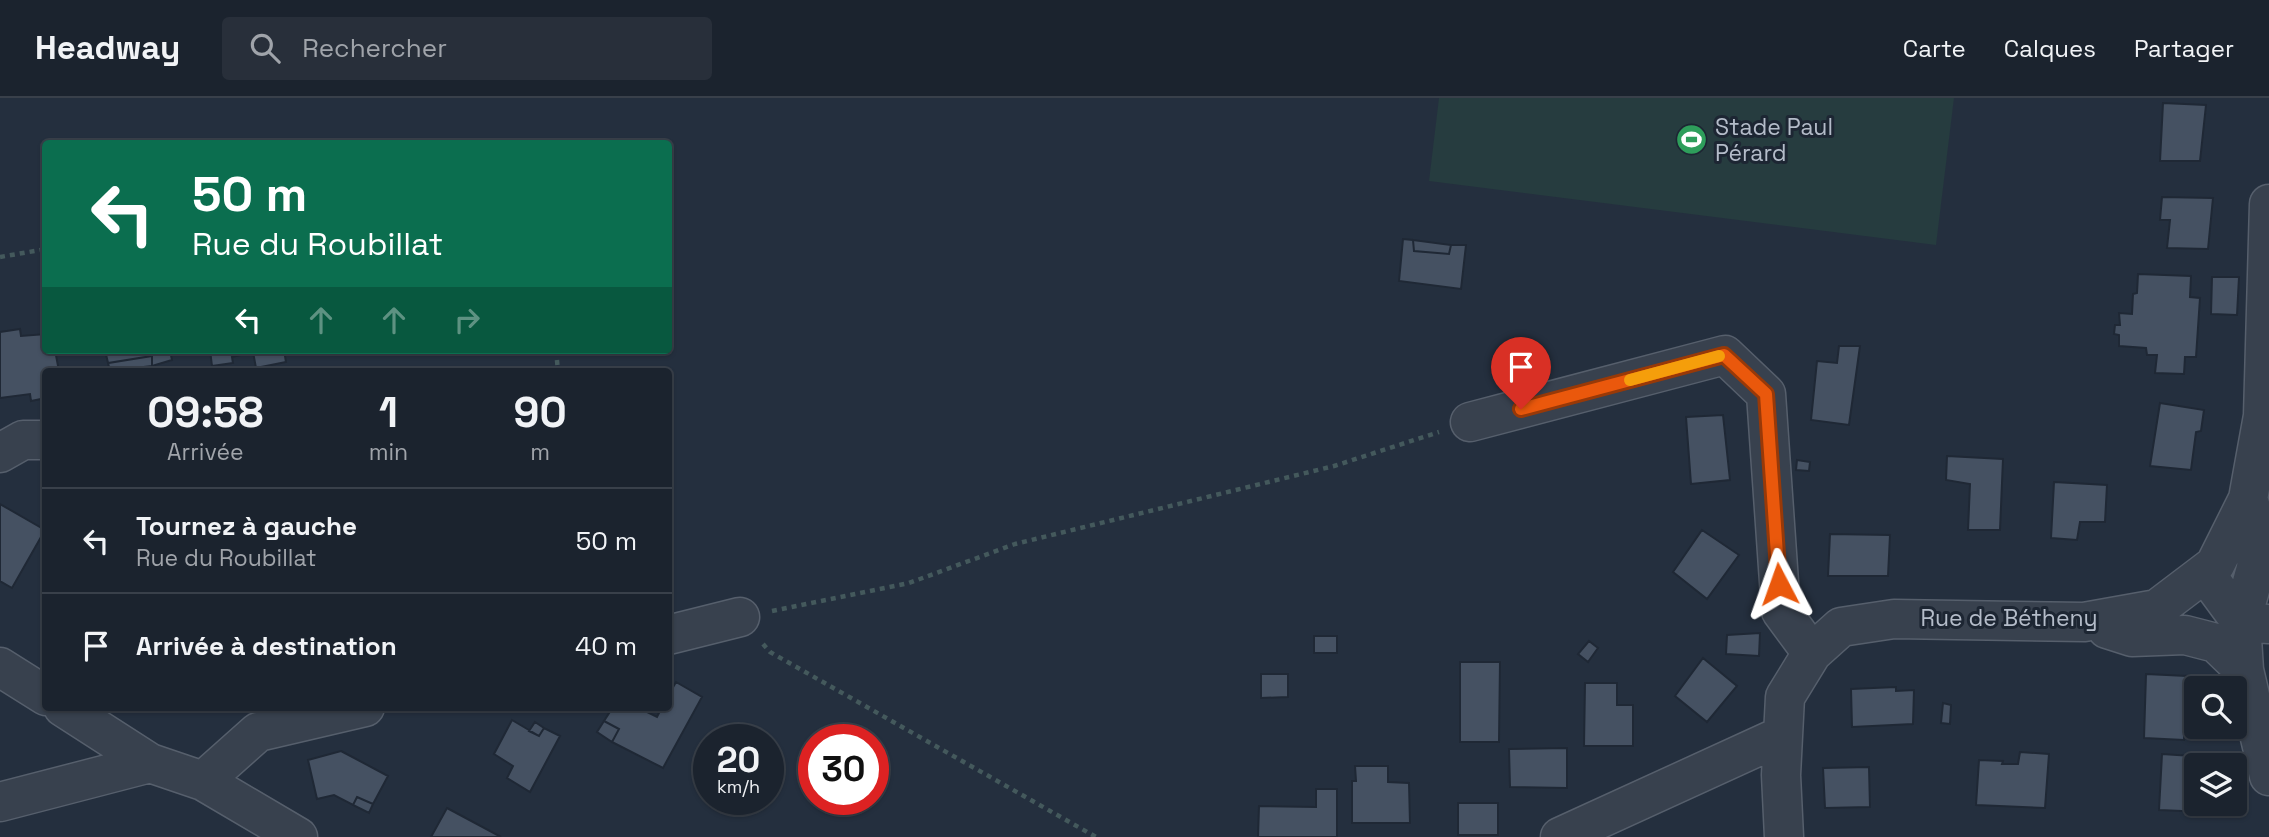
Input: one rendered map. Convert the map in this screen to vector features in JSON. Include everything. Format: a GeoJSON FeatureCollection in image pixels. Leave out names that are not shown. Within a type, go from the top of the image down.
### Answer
{"type":"FeatureCollection","features":[{"type":"Feature","properties":{"kind":"street","name":"Rue de Bétheny"},"geometry":{"type":"LineString","coordinates":[[1784,837],[1780,775],[1785,697],[1811,653],[1841,628],[1894,619],[2084,622],[2157,608],[2215,565],[2248,499],[2263,416],[2269,204]]}},
{"type":"Feature","properties":{"kind":"street"},"geometry":{"type":"LineString","coordinates":[[1470,422],[1724,355],[1766,394],[1781,611],[1811,653]]}},
{"type":"Feature","properties":{"kind":"street"},"geometry":{"type":"LineString","coordinates":[[0,453],[23,440],[42,440]]}},
{"type":"Feature","properties":{"kind":"street"},"geometry":{"type":"LineString","coordinates":[[2248,499],[2259,531],[2255,623],[2244,670],[2269,776]]}},
{"type":"Feature","properties":{"kind":"street"},"geometry":{"type":"LineString","coordinates":[[2205,573],[2255,623]]}},
{"type":"Feature","properties":{"kind":"street"},"geometry":{"type":"LineString","coordinates":[[672,634],[740,617]]}},
{"type":"Feature","properties":{"kind":"street"},"geometry":{"type":"LineString","coordinates":[[2084,622],[2133,637],[2185,635],[2216,643],[2244,670]]}},
{"type":"Feature","properties":{"kind":"street"},"geometry":{"type":"LineString","coordinates":[[0,667],[42,693]]}},
{"type":"Feature","properties":{"kind":"street"},"geometry":{"type":"LineString","coordinates":[[69,711],[150,763],[203,781],[298,837]]}},
{"type":"Feature","properties":{"kind":"street"},"geometry":{"type":"LineString","coordinates":[[203,781],[258,732],[348,711]]}},
{"type":"Feature","properties":{"kind":"street"},"geometry":{"type":"LineString","coordinates":[[1560,837],[1783,735]]}},
{"type":"Feature","properties":{"kind":"street"},"geometry":{"type":"LineString","coordinates":[[0,802],[150,763]]}},
{"type":"Feature","properties":{"kind":"path"},"geometry":{"type":"LineString","coordinates":[[0,257],[42,249]]}},
{"type":"Feature","properties":{"kind":"path"},"geometry":{"type":"LineString","coordinates":[[1096,837],[769,652],[740,617],[909,583],[1015,544],[1334,466],[1470,422]]}},
{"type":"Feature","properties":{"kind":"green space","name":"Stade Paul Pérard"},"geometry":{"type":"Polygon","coordinates":[[[1439,98],[1954,98],[1936,245],[1429,181],[1439,98]]]}},
{"type":"Feature","properties":{"kind":"building"},"geometry":{"type":"Polygon","coordinates":[[[2163,103],[2206,105],[2200,161],[2160,161],[2163,103]]]}},
{"type":"Feature","properties":{"kind":"building"},"geometry":{"type":"Polygon","coordinates":[[[2162,197],[2213,198],[2208,249],[2167,248],[2170,220],[2160,220],[2162,197]]]}},
{"type":"Feature","properties":{"kind":"building"},"geometry":{"type":"Polygon","coordinates":[[[1403,239],[1413,240],[1414,251],[1449,254],[1451,245],[1466,245],[1461,289],[1399,281],[1403,239]]]}},
{"type":"Feature","properties":{"kind":"building"},"geometry":{"type":"Polygon","coordinates":[[[1413,240],[1451,245],[1449,254],[1414,251],[1413,240]]]}},
{"type":"Feature","properties":{"kind":"building"},"geometry":{"type":"Polygon","coordinates":[[[2138,274],[2191,276],[2190,297],[2200,298],[2196,357],[2185,357],[2184,374],[2155,373],[2157,355],[2147,355],[2146,348],[2119,346],[2119,335],[2114,334],[2115,325],[2120,325],[2119,313],[2132,314],[2138,274]]]}},
{"type":"Feature","properties":{"kind":"building"},"geometry":{"type":"Polygon","coordinates":[[[2212,277],[2239,277],[2237,315],[2211,314],[2212,277]]]}},
{"type":"Feature","properties":{"kind":"building"},"geometry":{"type":"Polygon","coordinates":[[[20,329],[21,336],[42,334],[42,354],[56,354],[58,368],[42,368],[42,399],[31,401],[30,394],[0,398],[0,332],[20,329]]]}},
{"type":"Feature","properties":{"kind":"building"},"geometry":{"type":"Polygon","coordinates":[[[1839,346],[1860,346],[1849,425],[1811,420],[1817,361],[1837,363],[1839,346]]]}},
{"type":"Feature","properties":{"kind":"building"},"geometry":{"type":"Polygon","coordinates":[[[106,354],[171,354],[172,360],[152,366],[152,356],[108,363],[106,354]]]}},
{"type":"Feature","properties":{"kind":"building"},"geometry":{"type":"Polygon","coordinates":[[[210,354],[245,354],[232,357],[233,363],[212,366],[210,354]]]}},
{"type":"Feature","properties":{"kind":"building"},"geometry":{"type":"Polygon","coordinates":[[[253,354],[285,354],[286,362],[256,368],[253,354]]]}},
{"type":"Feature","properties":{"kind":"building"},"geometry":{"type":"Polygon","coordinates":[[[152,356],[152,366],[109,368],[108,363],[152,356]]]}},
{"type":"Feature","properties":{"kind":"building"},"geometry":{"type":"Polygon","coordinates":[[[2160,403],[2204,410],[2201,431],[2196,432],[2191,470],[2150,466],[2160,403]]]}},
{"type":"Feature","properties":{"kind":"building"},"geometry":{"type":"Polygon","coordinates":[[[1723,415],[1730,480],[1691,484],[1686,417],[1723,415]]]}},
{"type":"Feature","properties":{"kind":"building"},"geometry":{"type":"Polygon","coordinates":[[[1947,456],[2003,459],[2000,530],[1968,530],[1970,484],[1946,480],[1947,456]]]}},
{"type":"Feature","properties":{"kind":"building"},"geometry":{"type":"Polygon","coordinates":[[[1797,460],[1810,462],[1809,471],[1796,470],[1797,460]]]}},
{"type":"Feature","properties":{"kind":"building"},"geometry":{"type":"Polygon","coordinates":[[[2054,482],[2107,485],[2105,522],[2080,522],[2077,540],[2051,538],[2054,482]]]}},
{"type":"Feature","properties":{"kind":"building"},"geometry":{"type":"Polygon","coordinates":[[[0,504],[42,528],[42,535],[12,588],[0,581],[0,504]]]}},
{"type":"Feature","properties":{"kind":"building"},"geometry":{"type":"Polygon","coordinates":[[[1702,530],[1739,555],[1707,599],[1673,572],[1702,530]]]}},
{"type":"Feature","properties":{"kind":"building"},"geometry":{"type":"Polygon","coordinates":[[[1830,534],[1890,535],[1888,576],[1828,576],[1830,534]]]}},
{"type":"Feature","properties":{"kind":"building"},"geometry":{"type":"Polygon","coordinates":[[[1760,633],[1759,656],[1726,654],[1727,635],[1760,633]]]}},
{"type":"Feature","properties":{"kind":"building"},"geometry":{"type":"Polygon","coordinates":[[[1314,636],[1337,636],[1337,653],[1314,653],[1314,636]]]}},
{"type":"Feature","properties":{"kind":"building"},"geometry":{"type":"Polygon","coordinates":[[[1589,641],[1598,648],[1588,662],[1578,654],[1589,641]]]}},
{"type":"Feature","properties":{"kind":"building"},"geometry":{"type":"Polygon","coordinates":[[[1703,658],[1737,686],[1707,722],[1675,696],[1703,658]]]}},
{"type":"Feature","properties":{"kind":"building"},"geometry":{"type":"Polygon","coordinates":[[[1460,662],[1500,662],[1499,742],[1460,742],[1460,662]]]}},
{"type":"Feature","properties":{"kind":"building"},"geometry":{"type":"Polygon","coordinates":[[[1261,674],[1288,674],[1288,697],[1261,698],[1261,674]]]}},
{"type":"Feature","properties":{"kind":"building"},"geometry":{"type":"Polygon","coordinates":[[[2146,674],[2187,676],[2184,676],[2184,740],[2144,738],[2146,674]]]}},
{"type":"Feature","properties":{"kind":"building"},"geometry":{"type":"Polygon","coordinates":[[[676,682],[702,697],[663,768],[612,742],[619,729],[604,721],[610,711],[645,711],[657,717],[660,711],[672,711],[672,689],[676,682]]]}},
{"type":"Feature","properties":{"kind":"building"},"geometry":{"type":"Polygon","coordinates":[[[1585,683],[1617,683],[1617,705],[1633,705],[1633,746],[1584,746],[1585,683]]]}},
{"type":"Feature","properties":{"kind":"building"},"geometry":{"type":"Polygon","coordinates":[[[1896,687],[1896,691],[1914,690],[1913,724],[1852,727],[1851,689],[1896,687]]]}},
{"type":"Feature","properties":{"kind":"building"},"geometry":{"type":"Polygon","coordinates":[[[1943,703],[1951,705],[1950,724],[1941,723],[1943,703]]]}},
{"type":"Feature","properties":{"kind":"building"},"geometry":{"type":"Polygon","coordinates":[[[512,720],[539,736],[544,728],[560,736],[530,792],[507,778],[513,766],[494,754],[512,720]]]}},
{"type":"Feature","properties":{"kind":"building"},"geometry":{"type":"Polygon","coordinates":[[[604,721],[619,729],[612,742],[597,732],[604,721]]]}},
{"type":"Feature","properties":{"kind":"building"},"geometry":{"type":"Polygon","coordinates":[[[535,722],[544,728],[539,736],[529,731],[535,722]]]}},
{"type":"Feature","properties":{"kind":"building"},"geometry":{"type":"Polygon","coordinates":[[[1567,748],[1567,788],[1510,787],[1509,749],[1567,748]]]}},
{"type":"Feature","properties":{"kind":"building"},"geometry":{"type":"Polygon","coordinates":[[[341,751],[388,776],[373,804],[357,797],[353,805],[334,795],[317,799],[308,760],[341,751]]]}},
{"type":"Feature","properties":{"kind":"building"},"geometry":{"type":"Polygon","coordinates":[[[2020,752],[2049,754],[2045,808],[1976,805],[1979,760],[2018,764],[2020,752]]]}},
{"type":"Feature","properties":{"kind":"building"},"geometry":{"type":"Polygon","coordinates":[[[2162,754],[2184,755],[2184,811],[2159,810],[2162,754]]]}},
{"type":"Feature","properties":{"kind":"building"},"geometry":{"type":"Polygon","coordinates":[[[1355,766],[1388,766],[1388,782],[1409,783],[1410,823],[1352,823],[1352,781],[1356,781],[1355,766]]]}},
{"type":"Feature","properties":{"kind":"building"},"geometry":{"type":"Polygon","coordinates":[[[1869,767],[1870,807],[1825,808],[1823,768],[1869,767]]]}},
{"type":"Feature","properties":{"kind":"building"},"geometry":{"type":"Polygon","coordinates":[[[1316,789],[1337,789],[1337,837],[1258,837],[1259,806],[1316,807],[1316,789]]]}},
{"type":"Feature","properties":{"kind":"building"},"geometry":{"type":"Polygon","coordinates":[[[357,797],[373,804],[369,813],[353,805],[357,797]]]}},
{"type":"Feature","properties":{"kind":"building"},"geometry":{"type":"Polygon","coordinates":[[[1458,803],[1498,803],[1498,835],[1458,835],[1458,803]]]}},
{"type":"Feature","properties":{"kind":"building"},"geometry":{"type":"Polygon","coordinates":[[[447,808],[501,837],[431,837],[447,808]]]}},
{"type":"Feature","properties":{"kind":"slow traffic"},"geometry":{"type":"LineString","coordinates":[[1630,380],[1719,356]]}},
{"type":"Feature","properties":{"kind":"place","name":"Stade Paul Pérard"},"geometry":{"type":"Point","coordinates":[1692,140]}},
{"type":"Feature","properties":{"kind":"route"},"geometry":{"type":"LineString","coordinates":[[1521,409],[1724,355],[1766,394],[1779,584]]}}]}
